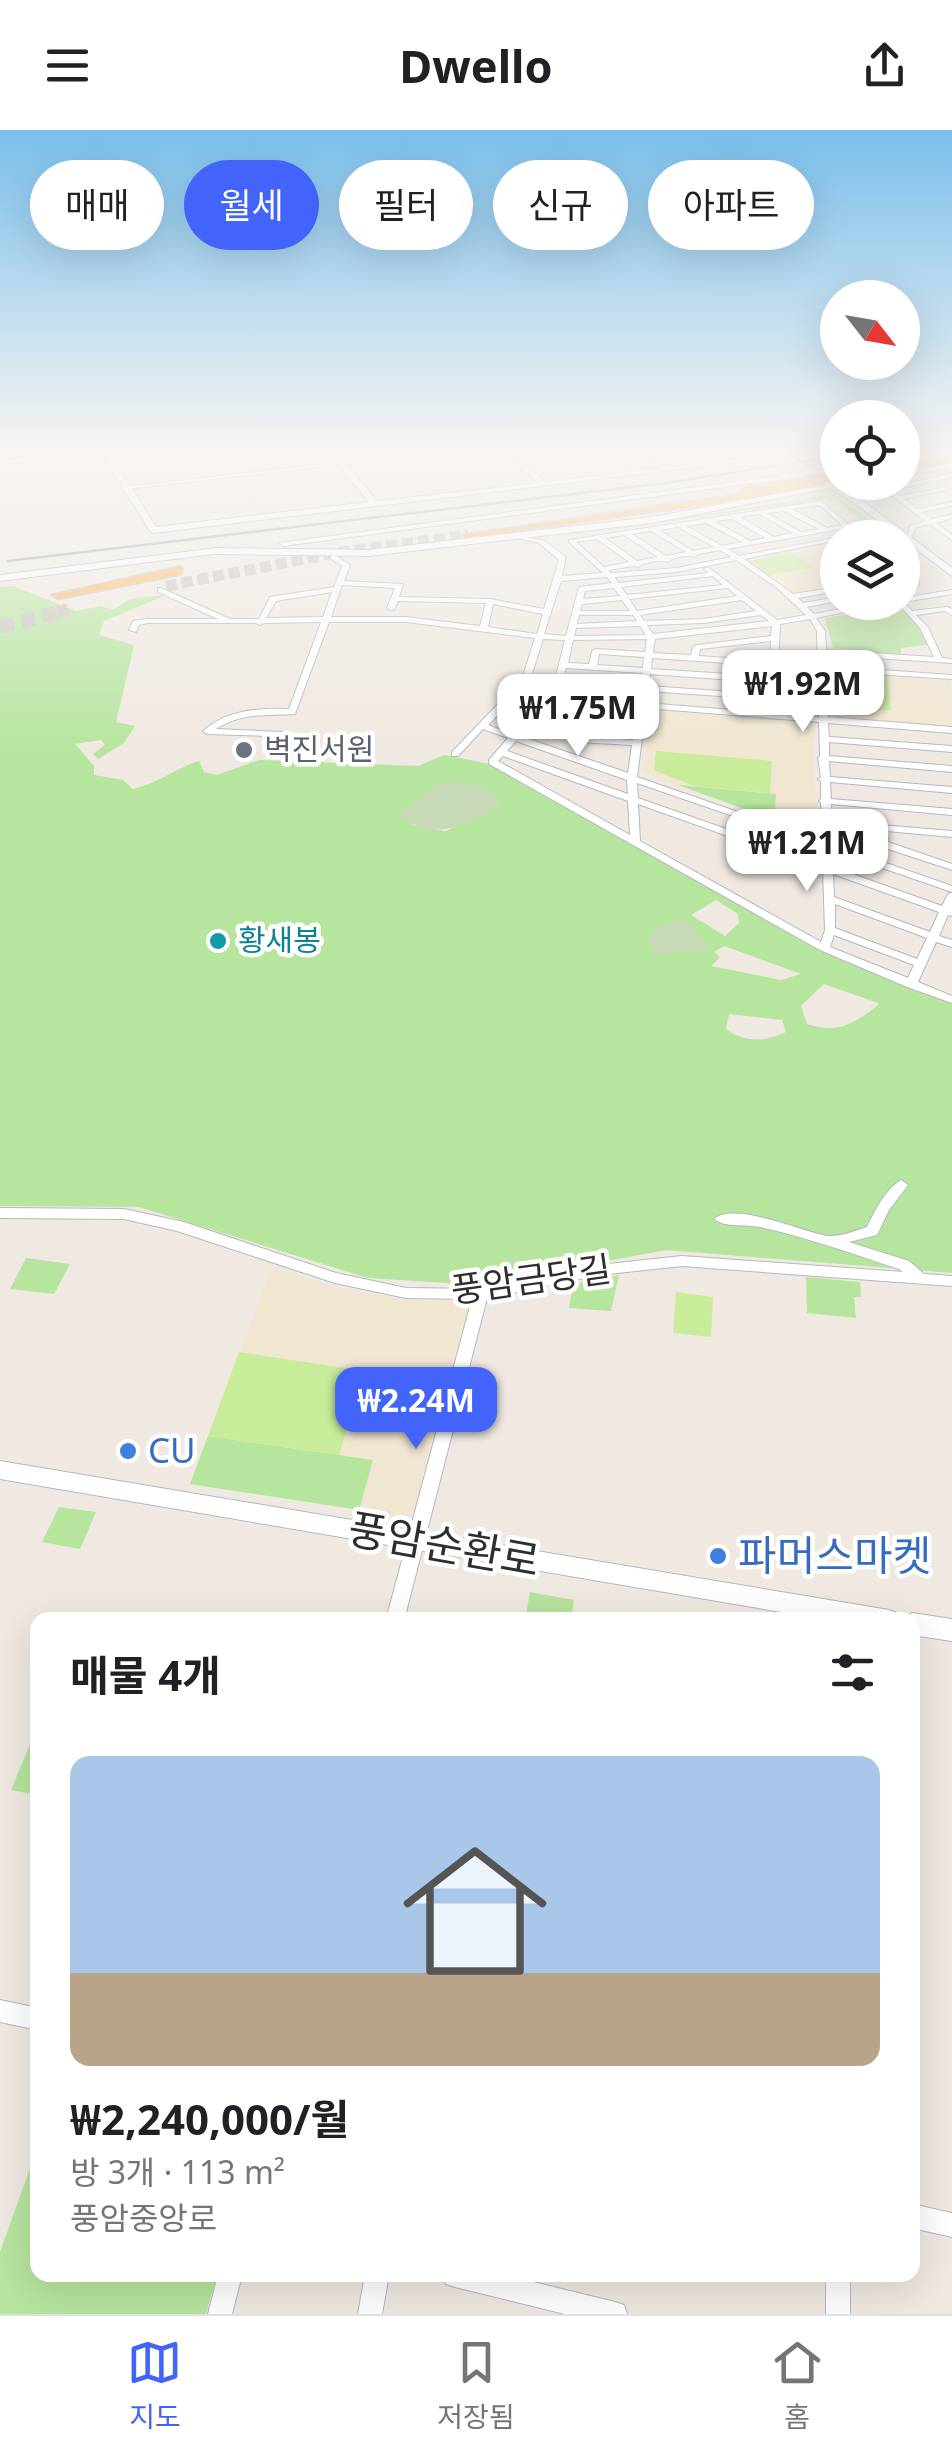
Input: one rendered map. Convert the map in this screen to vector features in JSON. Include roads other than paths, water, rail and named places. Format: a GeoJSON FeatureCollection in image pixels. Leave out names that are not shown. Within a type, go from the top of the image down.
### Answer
{"type":"FeatureCollection","features":[{"type":"Feature","properties":{"kind":"highway"},"geometry":{"type":"LineString","coordinates":[[58,596],[178,571]]}},
{"type":"Feature","properties":{"kind":"highway"},"geometry":{"type":"LineString","coordinates":[[72,608],[164,588]]}},
{"type":"Feature","properties":{"kind":"main road"},"geometry":{"type":"LineString","coordinates":[[0,578],[202,553]]}},
{"type":"Feature","properties":{"kind":"main road"},"geometry":{"type":"LineString","coordinates":[[927,553],[952,573]]}},
{"type":"Feature","properties":{"kind":"street"},"geometry":{"type":"LineString","coordinates":[[262,553],[333,556],[368,553]]}},
{"type":"Feature","properties":{"kind":"street"},"geometry":{"type":"LineString","coordinates":[[271,755],[281,734],[207,731],[222,719],[244,711],[292,712],[346,566],[368,553]]}},
{"type":"Feature","properties":{"kind":"street"},"geometry":{"type":"LineString","coordinates":[[456,754],[527,679],[563,558],[556,553]]}},
{"type":"Feature","properties":{"kind":"street"},"geometry":{"type":"LineString","coordinates":[[584,553],[611,578],[651,637],[632,778],[636,799],[635,842]]}},
{"type":"Feature","properties":{"kind":"street"},"geometry":{"type":"LineString","coordinates":[[621,553],[638,565]]}},
{"type":"Feature","properties":{"kind":"street"},"geometry":{"type":"LineString","coordinates":[[656,553],[667,560]]}},
{"type":"Feature","properties":{"kind":"street"},"geometry":{"type":"LineString","coordinates":[[692,553],[696,555]]}},
{"type":"Feature","properties":{"kind":"street"},"geometry":{"type":"LineString","coordinates":[[602,569],[707,553]]}},
{"type":"Feature","properties":{"kind":"street"},"geometry":{"type":"LineString","coordinates":[[727,553],[814,616],[822,631],[822,758],[830,930],[824,948]]}},
{"type":"Feature","properties":{"kind":"street"},"geometry":{"type":"LineString","coordinates":[[557,579],[611,578],[761,553]]}},
{"type":"Feature","properties":{"kind":"street"},"geometry":{"type":"LineString","coordinates":[[333,556],[346,566]]}},
{"type":"Feature","properties":{"kind":"street"},"geometry":{"type":"LineString","coordinates":[[704,565],[776,623],[773,716]]}},
{"type":"Feature","properties":{"kind":"street"},"geometry":{"type":"LineString","coordinates":[[714,574],[582,589],[560,682],[492,762],[824,948],[952,1000]]}},
{"type":"Feature","properties":{"kind":"street"},"geometry":{"type":"LineString","coordinates":[[260,623],[273,599],[338,586],[400,586],[388,619]]}},
{"type":"Feature","properties":{"kind":"street"},"geometry":{"type":"LineString","coordinates":[[580,602],[628,600],[730,586]]}},
{"type":"Feature","properties":{"kind":"street"},"geometry":{"type":"LineString","coordinates":[[164,588],[234,623]]}},
{"type":"Feature","properties":{"kind":"street"},"geometry":{"type":"LineString","coordinates":[[789,598],[820,592]]}},
{"type":"Feature","properties":{"kind":"street"},"geometry":{"type":"LineString","coordinates":[[920,598],[952,592]]}},
{"type":"Feature","properties":{"kind":"street"},"geometry":{"type":"LineString","coordinates":[[577,613],[637,613],[744,598]]}},
{"type":"Feature","properties":{"kind":"street"},"geometry":{"type":"LineString","coordinates":[[394,600],[490,601],[546,612]]}},
{"type":"Feature","properties":{"kind":"street"},"geometry":{"type":"LineString","coordinates":[[434,625],[439,600]]}},
{"type":"Feature","properties":{"kind":"street"},"geometry":{"type":"LineString","coordinates":[[483,630],[490,601]]}},
{"type":"Feature","properties":{"kind":"street"},"geometry":{"type":"LineString","coordinates":[[800,606],[820,602]]}},
{"type":"Feature","properties":{"kind":"street"},"geometry":{"type":"LineString","coordinates":[[920,612],[947,609],[952,613]]}},
{"type":"Feature","properties":{"kind":"street"},"geometry":{"type":"LineString","coordinates":[[574,626],[645,625],[764,612]]}},
{"type":"Feature","properties":{"kind":"street"},"geometry":{"type":"LineString","coordinates":[[133,630],[140,621],[388,619],[537,637],[651,637],[820,615]]}},
{"type":"Feature","properties":{"kind":"street"},"geometry":{"type":"LineString","coordinates":[[917,620],[934,642],[939,660]]}},
{"type":"Feature","properties":{"kind":"street"},"geometry":{"type":"LineString","coordinates":[[694,658],[697,647],[776,638]]}},
{"type":"Feature","properties":{"kind":"street"},"geometry":{"type":"LineString","coordinates":[[592,667],[596,651],[774,664]]}},
{"type":"Feature","properties":{"kind":"street"},"geometry":{"type":"LineString","coordinates":[[823,652],[952,661]]}},
{"type":"Feature","properties":{"kind":"street"},"geometry":{"type":"LineString","coordinates":[[564,665],[774,680]]}},
{"type":"Feature","properties":{"kind":"street"},"geometry":{"type":"LineString","coordinates":[[823,668],[952,677]]}},
{"type":"Feature","properties":{"kind":"street"},"geometry":{"type":"LineString","coordinates":[[560,682],[774,698]]}},
{"type":"Feature","properties":{"kind":"street"},"geometry":{"type":"LineString","coordinates":[[515,695],[952,730]]}},
{"type":"Feature","properties":{"kind":"street"},"geometry":{"type":"LineString","coordinates":[[533,716],[638,724]]}},
{"type":"Feature","properties":{"kind":"street"},"geometry":{"type":"LineString","coordinates":[[561,719],[558,732],[578,739],[635,743]]}},
{"type":"Feature","properties":{"kind":"street"},"geometry":{"type":"LineString","coordinates":[[485,727],[952,892],[949,912],[910,985]]}},
{"type":"Feature","properties":{"kind":"street"},"geometry":{"type":"LineString","coordinates":[[823,739],[952,749]]}},
{"type":"Feature","properties":{"kind":"street"},"geometry":{"type":"LineString","coordinates":[[501,752],[949,912]]}},
{"type":"Feature","properties":{"kind":"street"},"geometry":{"type":"LineString","coordinates":[[822,758],[952,769]]}},
{"type":"Feature","properties":{"kind":"street"},"geometry":{"type":"LineString","coordinates":[[823,779],[952,790]]}},
{"type":"Feature","properties":{"kind":"street"},"geometry":{"type":"LineString","coordinates":[[824,801],[952,812]]}},
{"type":"Feature","properties":{"kind":"street"},"geometry":{"type":"LineString","coordinates":[[824,823],[952,834]]}},
{"type":"Feature","properties":{"kind":"street"},"geometry":{"type":"LineString","coordinates":[[882,828],[882,844],[952,867]]}},
{"type":"Feature","properties":{"kind":"street"},"geometry":{"type":"LineString","coordinates":[[828,898],[952,944]]}},
{"type":"Feature","properties":{"kind":"street"},"geometry":{"type":"LineString","coordinates":[[830,930],[921,964]]}},
{"type":"Feature","properties":{"kind":"street"},"geometry":{"type":"LineString","coordinates":[[832,1242],[872,1230],[883,1208],[902,1185]]}},
{"type":"Feature","properties":{"kind":"street","name":"풍암금당길"},"geometry":{"type":"LineString","coordinates":[[0,1213],[124,1214],[179,1226],[379,1289],[481,1294],[599,1270],[682,1261],[952,1281]]}},
{"type":"Feature","properties":{"kind":"street"},"geometry":{"type":"LineString","coordinates":[[721,1219],[757,1221],[832,1242],[904,1265],[921,1278]]}},
{"type":"Feature","properties":{"kind":"street"},"geometry":{"type":"LineString","coordinates":[[397,1612],[481,1294]]}},
{"type":"Feature","properties":{"kind":"street","name":"풍암순환로"},"geometry":{"type":"LineString","coordinates":[[0,1470],[842,1612]]}},
{"type":"Feature","properties":{"kind":"street"},"geometry":{"type":"LineString","coordinates":[[920,1625],[952,1630]]}},
{"type":"Feature","properties":{"kind":"street"},"geometry":{"type":"LineString","coordinates":[[0,2010],[30,2017]]}},
{"type":"Feature","properties":{"kind":"street"},"geometry":{"type":"LineString","coordinates":[[920,2218],[952,2225]]}},
{"type":"Feature","properties":{"kind":"street"},"geometry":{"type":"LineString","coordinates":[[220,2314],[228,2282]]}},
{"type":"Feature","properties":{"kind":"street"},"geometry":{"type":"LineString","coordinates":[[370,2314],[377,2282]]}},
{"type":"Feature","properties":{"kind":"street"},"geometry":{"type":"LineString","coordinates":[[484,2282],[615,2314]]}},
{"type":"Feature","properties":{"kind":"street"},"geometry":{"type":"LineString","coordinates":[[838,2282],[838,2314]]}},
{"type":"Feature","properties":{"kind":"tunnel"},"geometry":{"type":"LineString","coordinates":[[166,586],[336,553]]}},
{"type":"Feature","properties":{"kind":"tunnel"},"geometry":{"type":"LineString","coordinates":[[57,612],[72,608]]}},
{"type":"Feature","properties":{"kind":"tunnel"},"geometry":{"type":"LineString","coordinates":[[0,627],[66,610]]}},
{"type":"Feature","properties":{"kind":"railway"},"geometry":{"type":"LineString","coordinates":[[8,561],[76,553]]}},
{"type":"Feature","properties":{"kind":"place","name":"벽진서원"},"geometry":{"type":"Point","coordinates":[244,750]}},
{"type":"Feature","properties":{"kind":"place","name":"황새봉"},"geometry":{"type":"Point","coordinates":[218,941]}},
{"type":"Feature","properties":{"kind":"place","name":"CU"},"geometry":{"type":"Point","coordinates":[128,1451]}},
{"type":"Feature","properties":{"kind":"place","name":"파머스마켓"},"geometry":{"type":"Point","coordinates":[718,1556]}}]}
